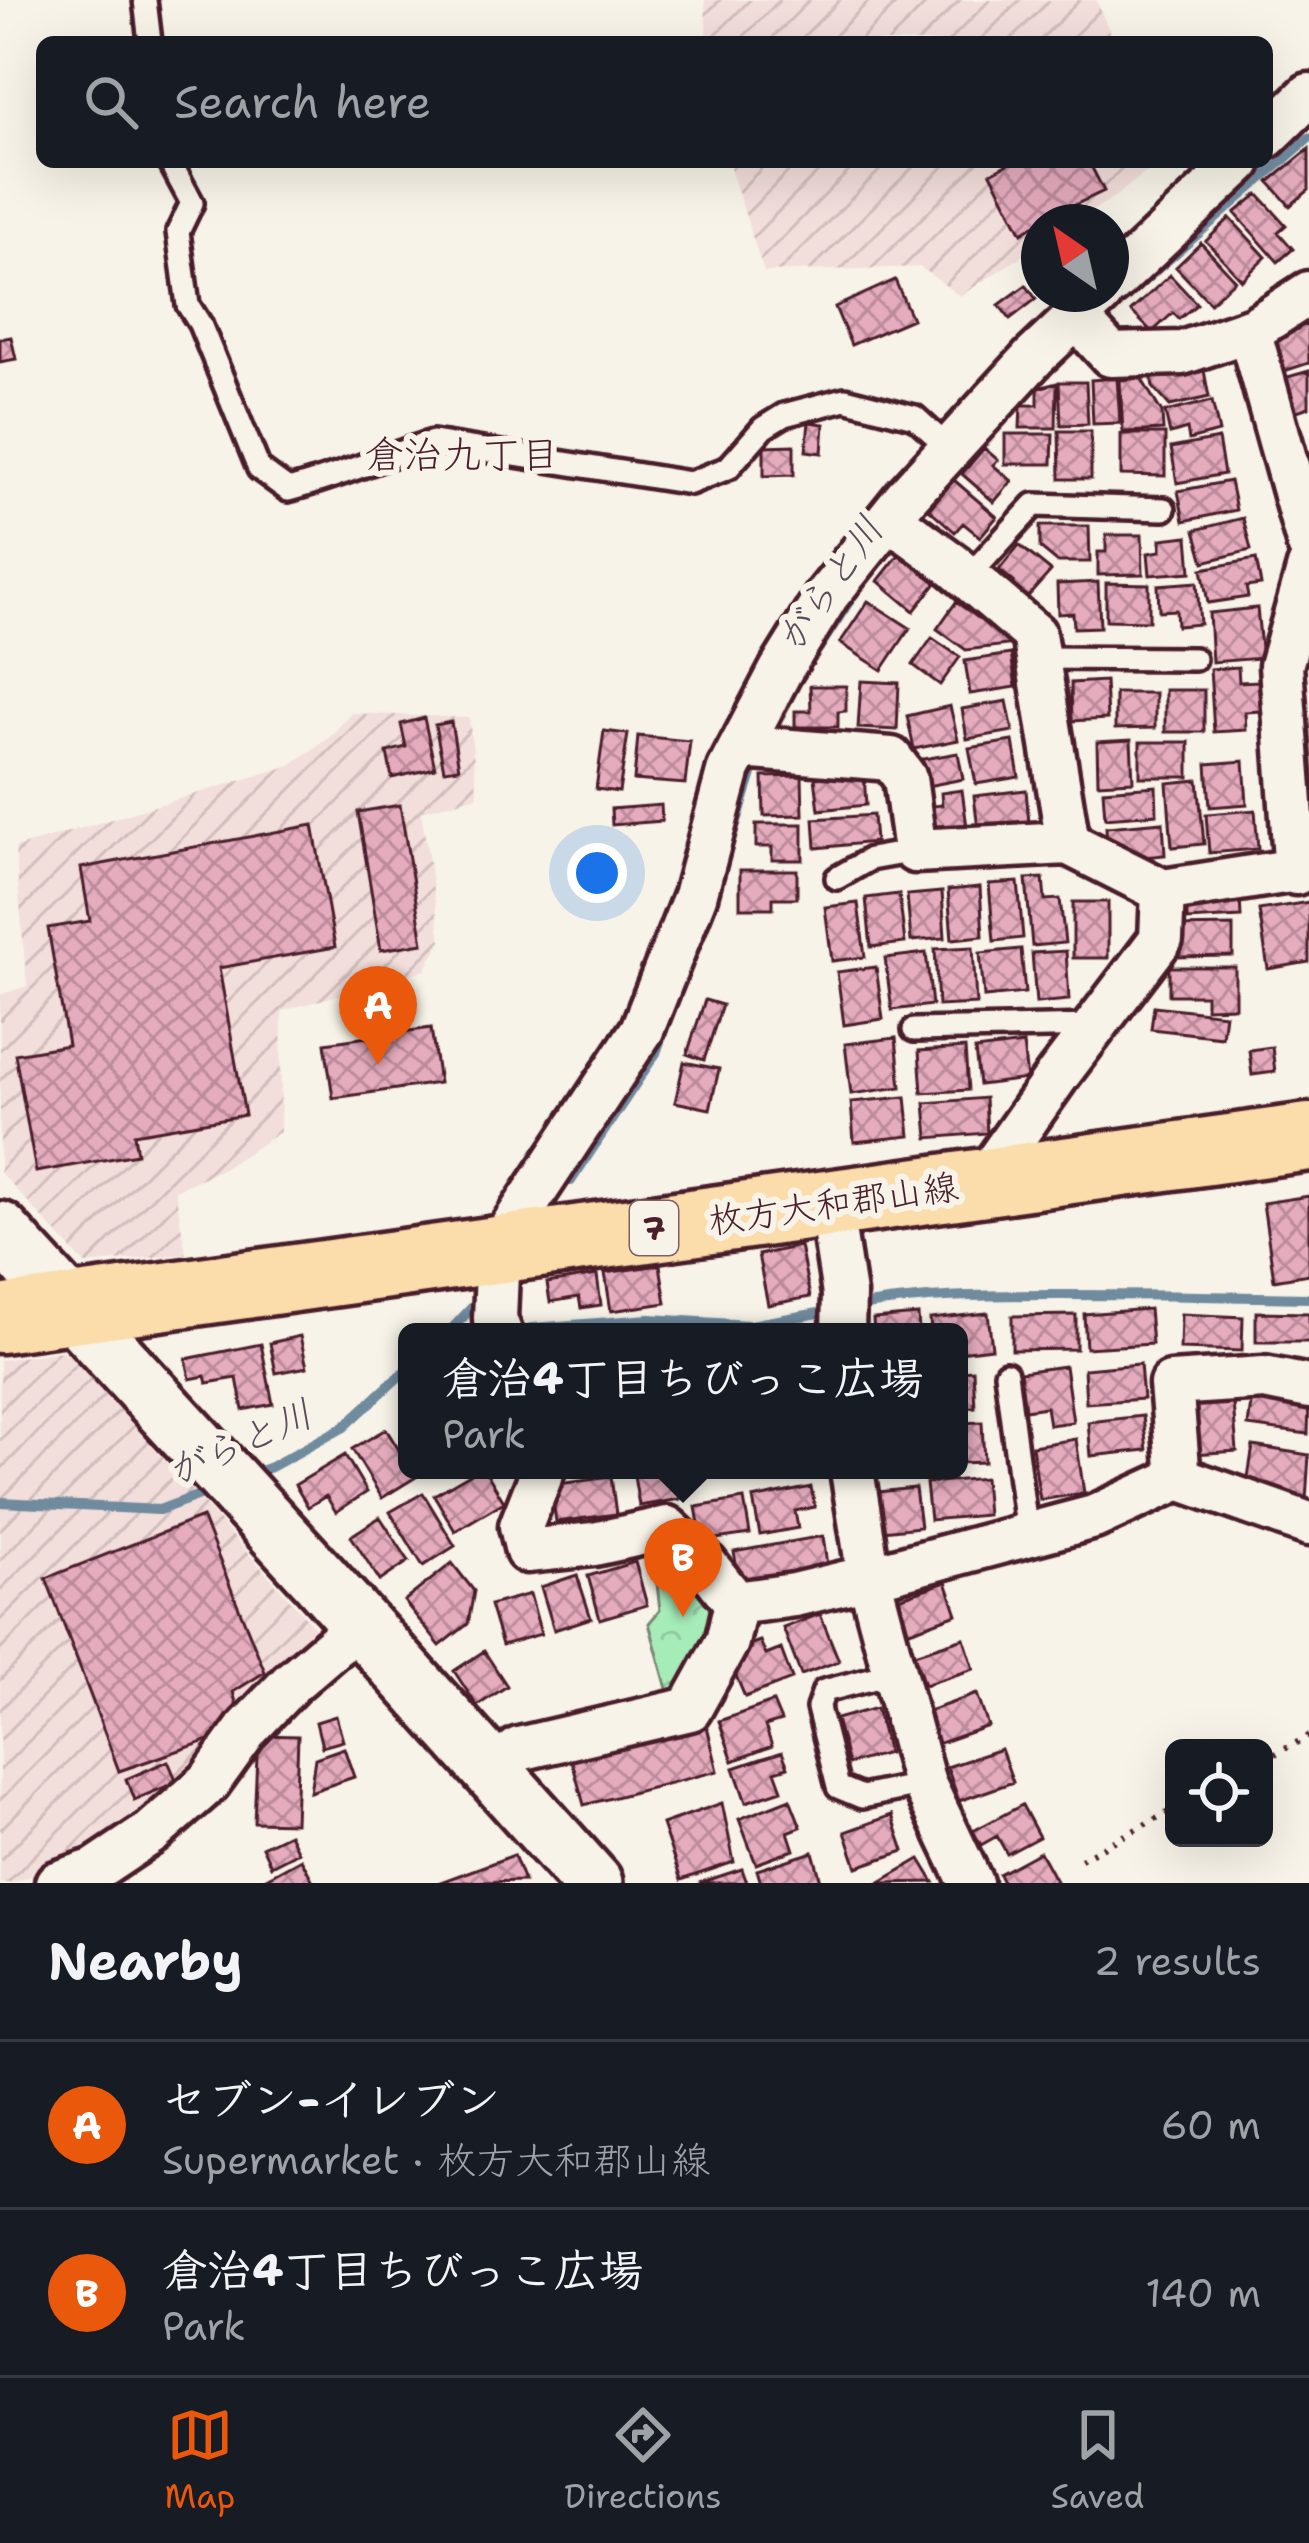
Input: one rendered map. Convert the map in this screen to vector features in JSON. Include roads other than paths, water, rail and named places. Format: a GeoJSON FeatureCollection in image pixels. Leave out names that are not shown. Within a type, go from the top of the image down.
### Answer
{"type":"FeatureCollection","features":[{"type":"Feature","properties":{"kind":"main road","name":"枚方大和郡山線"},"geometry":{"type":"LineString","coordinates":[[0,1319],[1309,1137]]}},
{"type":"Feature","properties":{"kind":"street"},"geometry":{"type":"LineString","coordinates":[[1273,130],[1309,95]]}},
{"type":"Feature","properties":{"kind":"street"},"geometry":{"type":"LineString","coordinates":[[1129,267],[1234,168]]}},
{"type":"Feature","properties":{"kind":"street"},"geometry":{"type":"LineString","coordinates":[[497,1323],[498,1248],[642,1030],[695,896],[729,770],[753,748],[781,670],[828,594],[899,525],[950,449],[1034,357],[1091,321],[1111,355],[1182,353],[1249,329],[1309,293]]}},
{"type":"Feature","properties":{"kind":"street"},"geometry":{"type":"LineString","coordinates":[[1249,329],[1309,545]]}},
{"type":"Feature","properties":{"kind":"street"},"geometry":{"type":"LineString","coordinates":[[899,525],[1034,634],[1068,843]]}},
{"type":"Feature","properties":{"kind":"street"},"geometry":{"type":"LineString","coordinates":[[753,748],[891,759],[905,778],[915,851],[1068,843],[1163,891],[1302,870],[1281,667],[1304,609],[1309,567]]}},
{"type":"Feature","properties":{"kind":"street"},"geometry":{"type":"LineString","coordinates":[[982,1183],[1161,939],[1163,891]]}},
{"type":"Feature","properties":{"kind":"street"},"geometry":{"type":"LineString","coordinates":[[830,1204],[843,1315]]}},
{"type":"Feature","properties":{"kind":"street"},"geometry":{"type":"LineString","coordinates":[[0,1231],[592,1883]]}},
{"type":"Feature","properties":{"kind":"street"},"geometry":{"type":"LineString","coordinates":[[1179,1478],[1171,1384],[1264,1378],[1309,1387]]}},
{"type":"Feature","properties":{"kind":"street"},"geometry":{"type":"LineString","coordinates":[[736,1603],[794,1595],[1094,1517],[1179,1478],[1309,1524]]}},
{"type":"Feature","properties":{"kind":"street"},"geometry":{"type":"LineString","coordinates":[[539,1479],[520,1526],[527,1551],[595,1544],[667,1528],[706,1565],[736,1603]]}},
{"type":"Feature","properties":{"kind":"street"},"geometry":{"type":"LineString","coordinates":[[853,1479],[868,1577],[924,1784],[970,1883]]}},
{"type":"Feature","properties":{"kind":"street"},"geometry":{"type":"LineString","coordinates":[[491,1770],[519,1749],[691,1709],[727,1642],[736,1603]]}},
{"type":"Feature","properties":{"kind":"street"},"geometry":{"type":"LineString","coordinates":[[56,1883],[95,1870],[152,1832],[209,1783],[248,1729],[291,1683],[360,1624]]}},
{"type":"Feature","properties":{"kind":"lane"},"geometry":{"type":"LineString","coordinates":[[145,0],[149,36]]}},
{"type":"Feature","properties":{"kind":"lane"},"geometry":{"type":"LineString","coordinates":[[173,168],[191,202],[178,232],[188,305],[259,469],[288,490],[434,442],[690,483],[728,468],[763,428],[784,415],[845,399],[915,417],[950,449]]}},
{"type":"Feature","properties":{"kind":"lane"},"geometry":{"type":"LineString","coordinates":[[968,577],[1034,505],[1164,509]]}},
{"type":"Feature","properties":{"kind":"lane"},"geometry":{"type":"LineString","coordinates":[[1038,658],[1195,659]]}},
{"type":"Feature","properties":{"kind":"lane"},"geometry":{"type":"LineString","coordinates":[[837,878],[870,860],[915,851]]}},
{"type":"Feature","properties":{"kind":"lane"},"geometry":{"type":"LineString","coordinates":[[914,1030],[1095,1026]]}},
{"type":"Feature","properties":{"kind":"lane"},"geometry":{"type":"LineString","coordinates":[[1006,1373],[1027,1535]]}},
{"type":"Feature","properties":{"kind":"lane"},"geometry":{"type":"LineString","coordinates":[[895,1673],[824,1690],[818,1708],[838,1787],[862,1797],[924,1784]]}},
{"type":"Feature","properties":{"kind":"waterway","name":"がらと川"},"geometry":{"type":"LineString","coordinates":[[1139,285],[1309,138]]}},
{"type":"Feature","properties":{"kind":"waterway","name":"がらと川"},"geometry":{"type":"LineString","coordinates":[[819,648],[858,588]]}},
{"type":"Feature","properties":{"kind":"waterway","name":"がらと川"},"geometry":{"type":"LineString","coordinates":[[732,837],[757,758]]}},
{"type":"Feature","properties":{"kind":"waterway","name":"がらと川"},"geometry":{"type":"LineString","coordinates":[[571,1181],[656,1053],[664,1030]]}},
{"type":"Feature","properties":{"kind":"waterway"},"geometry":{"type":"LineString","coordinates":[[855,1307],[982,1296],[1309,1298]]}},
{"type":"Feature","properties":{"kind":"waterway","name":"がらと川"},"geometry":{"type":"LineString","coordinates":[[457,1323],[477,1302]]}},
{"type":"Feature","properties":{"kind":"waterway"},"geometry":{"type":"LineString","coordinates":[[761,1323],[836,1310]]}},
{"type":"Feature","properties":{"kind":"waterway"},"geometry":{"type":"LineString","coordinates":[[598,1323],[650,1319],[717,1323]]}},
{"type":"Feature","properties":{"kind":"waterway","name":"がらと川"},"geometry":{"type":"LineString","coordinates":[[247,1476],[344,1427],[398,1377]]}},
{"type":"Feature","properties":{"kind":"waterway","name":"がらと川"},"geometry":{"type":"LineString","coordinates":[[0,1502],[159,1510],[213,1490]]}},
{"type":"Feature","properties":{"kind":"place","name":"セブン-イレブン"},"geometry":{"type":"Point","coordinates":[378,1065]}},
{"type":"Feature","properties":{"kind":"place","name":"倉治4丁目ちびっこ広場"},"geometry":{"type":"Point","coordinates":[683,1617]}},
{"type":"Feature","properties":{"kind":"district","name":"倉治九丁目"},"geometry":{"type":"Point","coordinates":[462,454]}}]}
